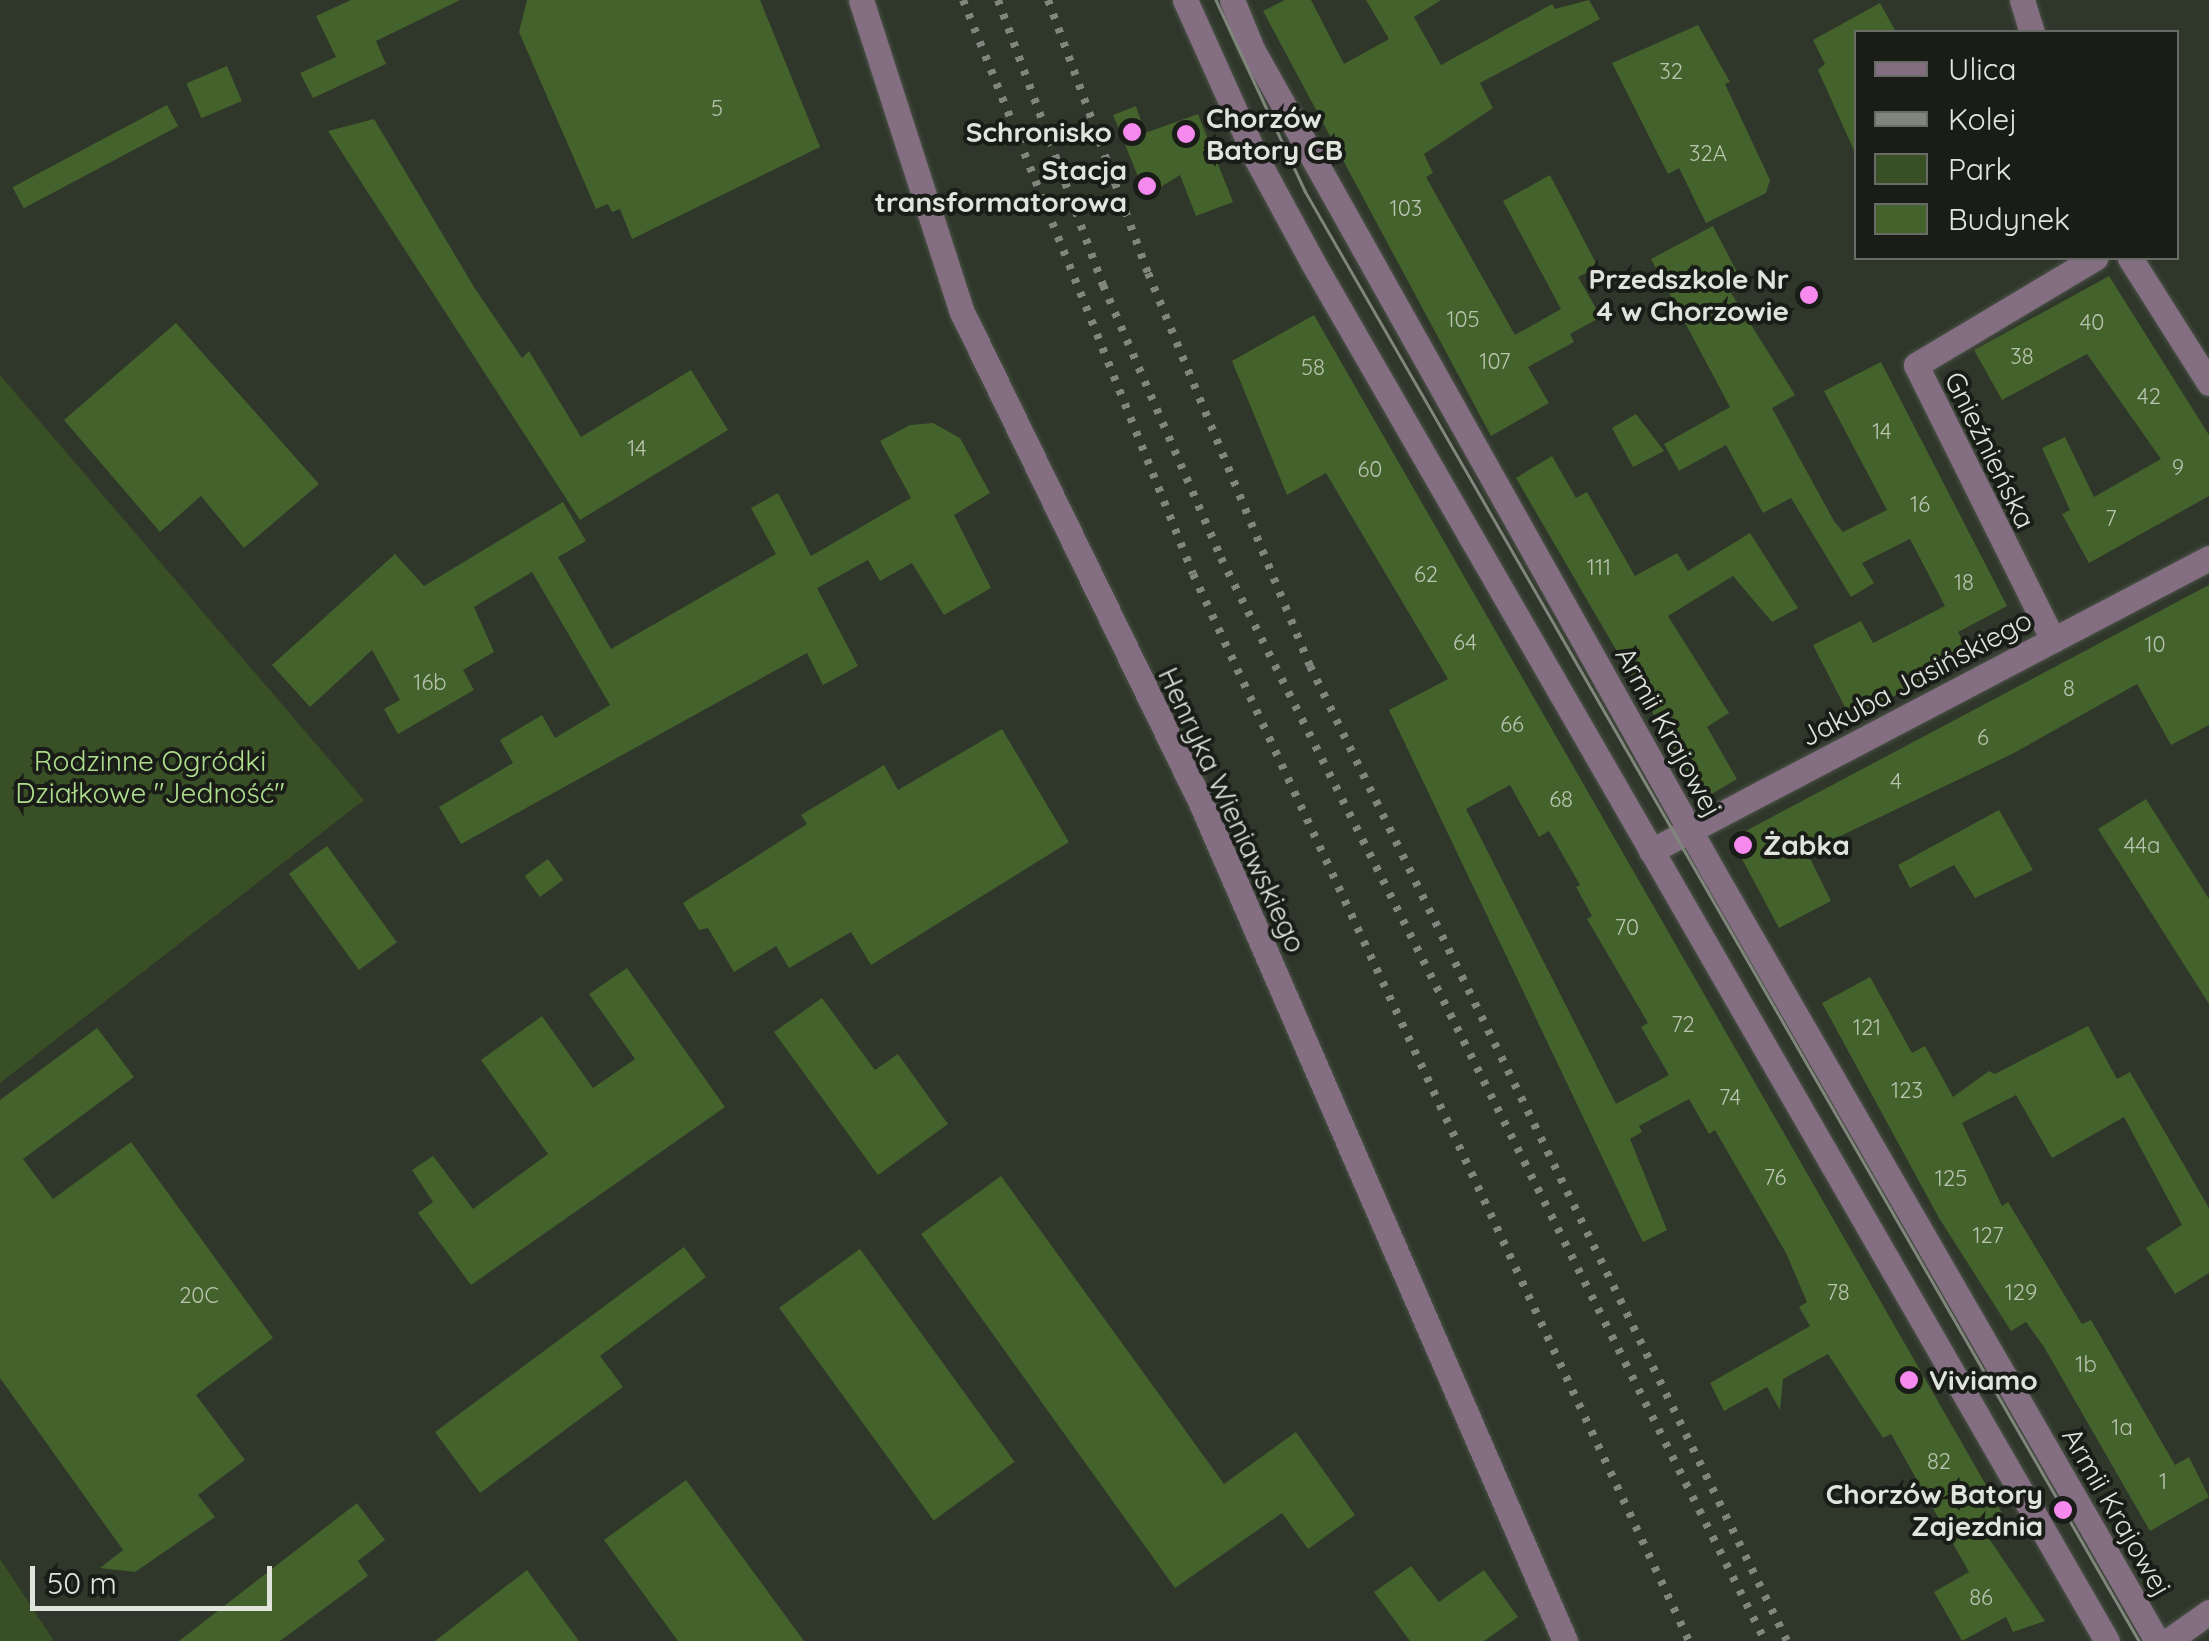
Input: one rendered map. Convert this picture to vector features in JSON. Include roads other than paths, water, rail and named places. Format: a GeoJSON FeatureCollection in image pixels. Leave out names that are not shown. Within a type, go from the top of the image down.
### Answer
{"type":"FeatureCollection","features":[{"type":"Feature","properties":{"kind":"street","name":"Henryka Wieniawskiego"},"geometry":{"type":"LineString","coordinates":[[861,0],[962,310],[1201,803],[1565,1641]]}},
{"type":"Feature","properties":{"kind":"street"},"geometry":{"type":"LineString","coordinates":[[1230,0],[1188,8],[1286,214],[2107,1641]]}},
{"type":"Feature","properties":{"kind":"street","name":"Armii Krajowej"},"geometry":{"type":"LineString","coordinates":[[1230,0],[1262,66],[1690,831],[2158,1641]]}},
{"type":"Feature","properties":{"kind":"street"},"geometry":{"type":"LineString","coordinates":[[2022,0],[2031,30]]}},
{"type":"Feature","properties":{"kind":"street","name":"Gnieźnieńska"},"geometry":{"type":"LineString","coordinates":[[2053,640],[1916,365],[2092,260]]}},
{"type":"Feature","properties":{"kind":"street"},"geometry":{"type":"LineString","coordinates":[[2131,260],[2209,383]]}},
{"type":"Feature","properties":{"kind":"street","name":"Jakuba Jasińskiego"},"geometry":{"type":"LineString","coordinates":[[1651,851],[2209,558]]}},
{"type":"Feature","properties":{"kind":"street"},"geometry":{"type":"LineString","coordinates":[[2168,1641],[2209,1612]]}},
{"type":"Feature","properties":{"kind":"tram line"},"geometry":{"type":"LineString","coordinates":[[1216,0],[1305,191],[2139,1641]]}},
{"type":"Feature","properties":{"kind":"railway"},"geometry":{"type":"LineString","coordinates":[[963,0],[1193,574],[1689,1641]]}},
{"type":"Feature","properties":{"kind":"railway"},"geometry":{"type":"LineString","coordinates":[[998,0],[1103,285],[1221,558],[1765,1641]]}},
{"type":"Feature","properties":{"kind":"railway"},"geometry":{"type":"LineString","coordinates":[[1048,0],[1148,273],[1310,666],[1787,1641]]}},
{"type":"Feature","properties":{"kind":"place","name":"Schronisko"},"geometry":{"type":"Point","coordinates":[1132,132]}},
{"type":"Feature","properties":{"kind":"place","name":"Chorzów Batory CB"},"geometry":{"type":"Point","coordinates":[1186,134]}},
{"type":"Feature","properties":{"kind":"place","name":"Stacja transformatorowa"},"geometry":{"type":"Point","coordinates":[1147,186]}},
{"type":"Feature","properties":{"kind":"place","name":"Przedszkole Nr 4 w Chorzowie"},"geometry":{"type":"Point","coordinates":[1809,295]}},
{"type":"Feature","properties":{"kind":"place","name":"Żabka"},"geometry":{"type":"Point","coordinates":[1743,845]}},
{"type":"Feature","properties":{"kind":"place","name":"Viviamo"},"geometry":{"type":"Point","coordinates":[1909,1380]}},
{"type":"Feature","properties":{"kind":"place","name":"Chorzów Batory Zajezdnia"},"geometry":{"type":"Point","coordinates":[2063,1510]}},
{"type":"Feature","properties":{"kind":"park label","name":"Rodzinne Ogródki Działkowe \"Jedność\""},"geometry":{"type":"Point","coordinates":[150,777]}}]}
